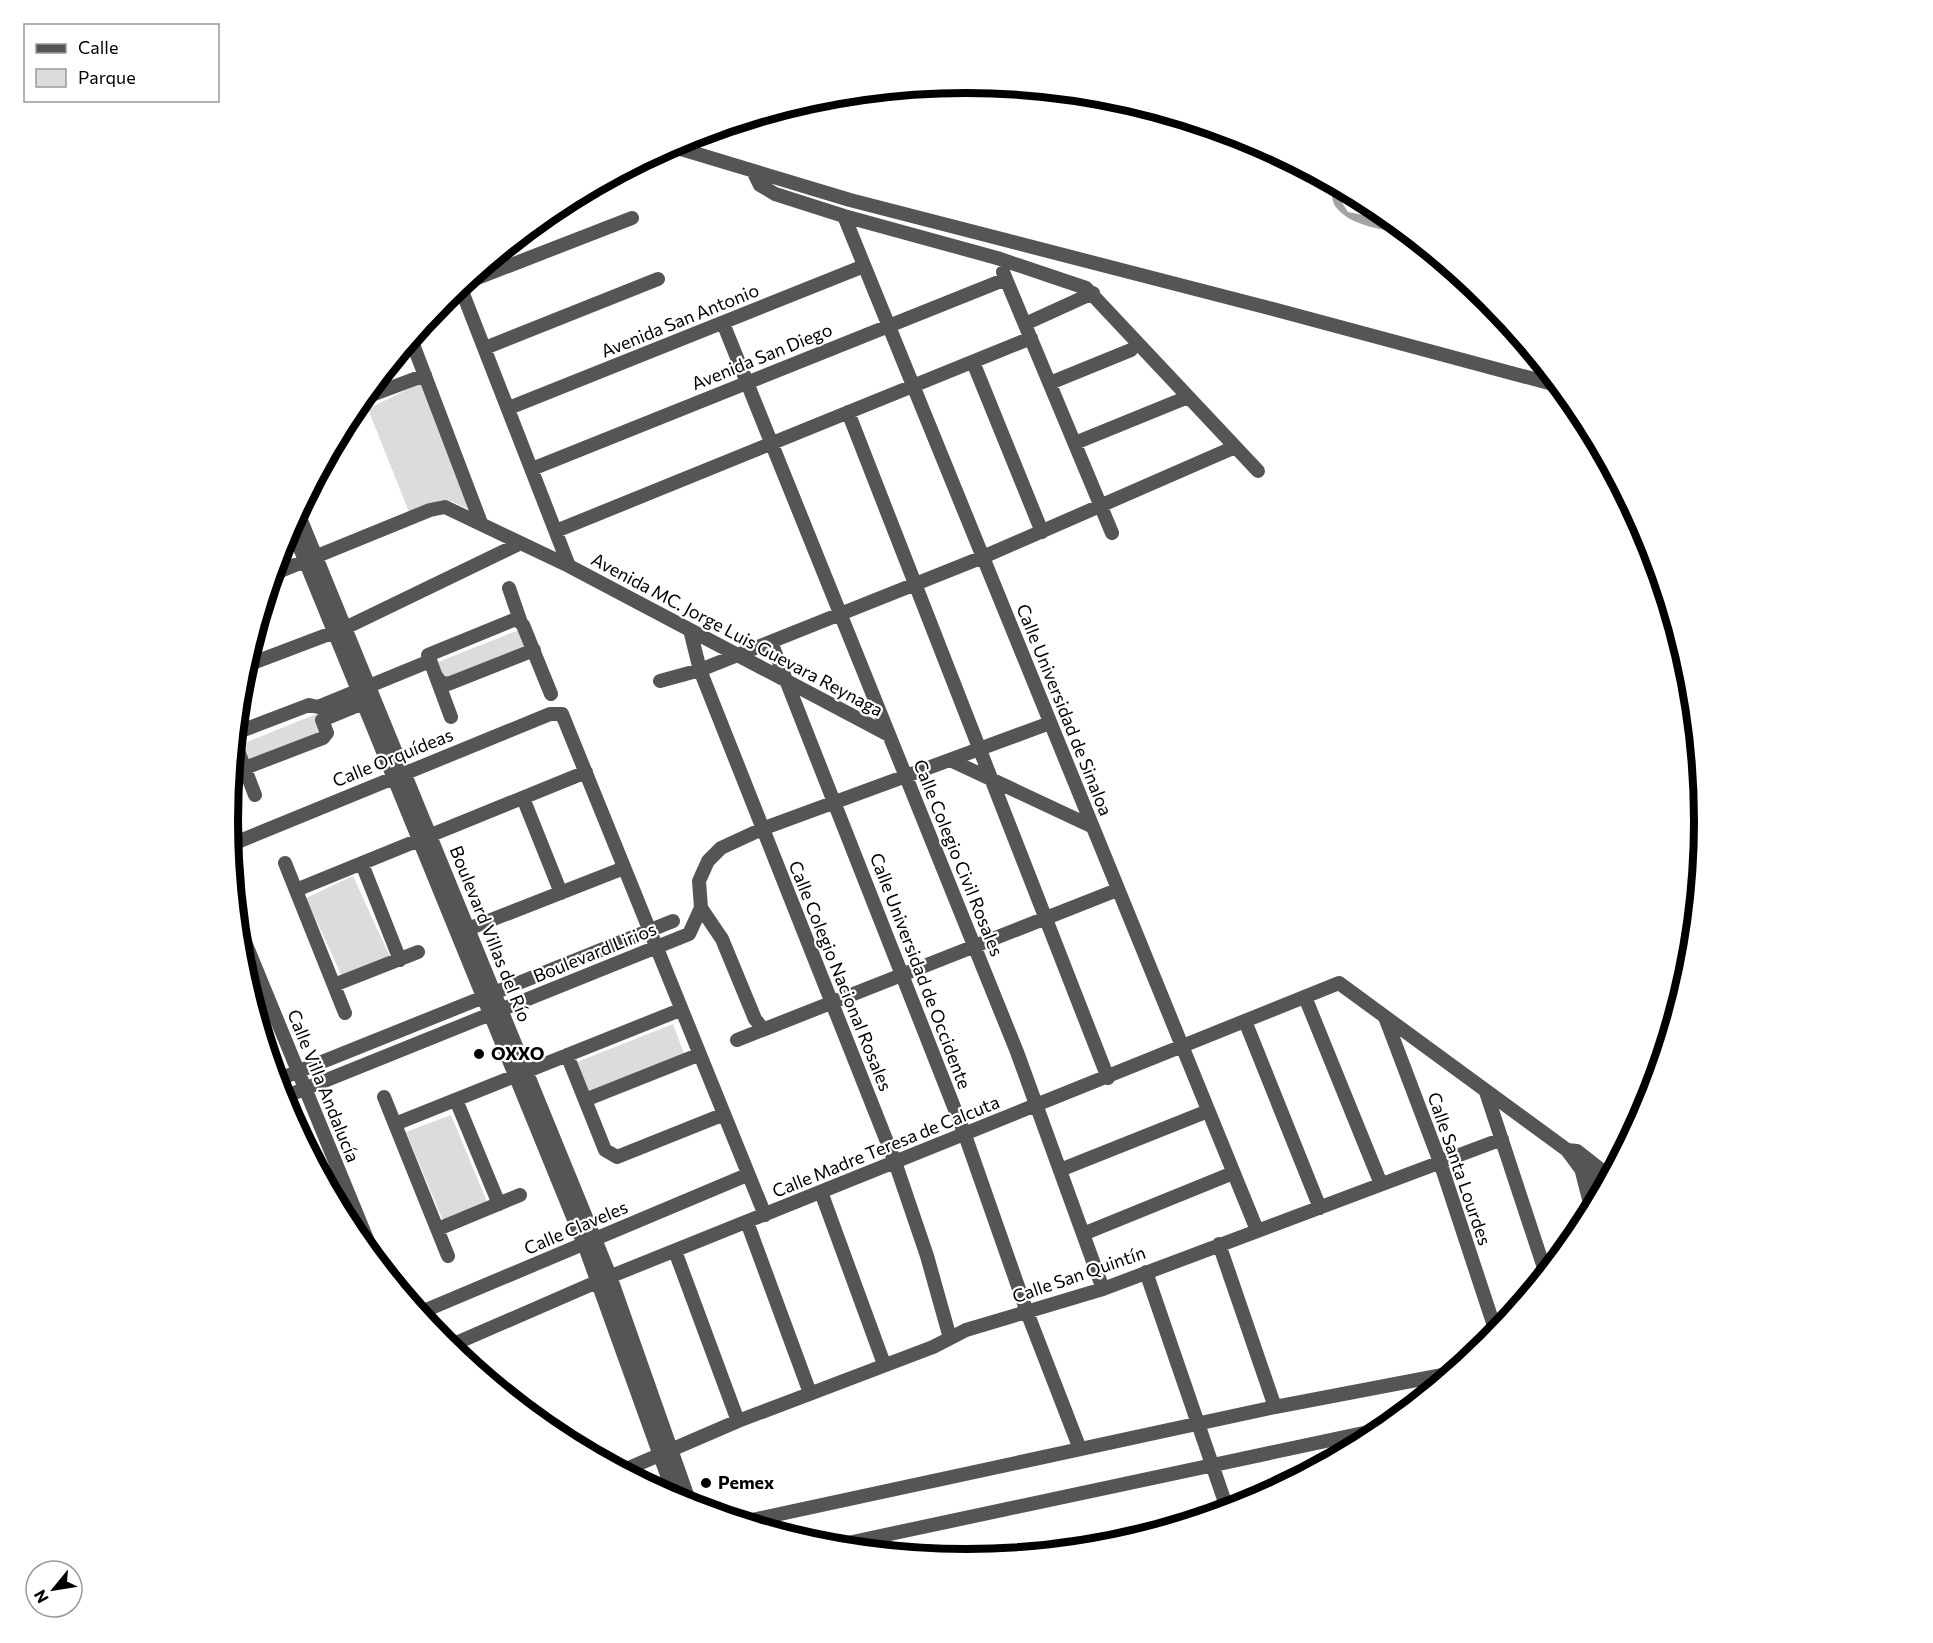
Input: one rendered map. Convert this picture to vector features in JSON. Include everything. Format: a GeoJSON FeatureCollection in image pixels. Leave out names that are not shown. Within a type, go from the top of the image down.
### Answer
{"type":"FeatureCollection","features":[{"type":"Feature","properties":{"kind":"street"},"geometry":{"type":"LineString","coordinates":[[684,150],[850,200],[1265,306],[1547,383]]}},
{"type":"Feature","properties":{"kind":"street"},"geometry":{"type":"LineString","coordinates":[[753,171],[760,185],[770,192],[844,216],[997,258],[1073,282],[1093,293],[1258,471]]}},
{"type":"Feature","properties":{"kind":"street","name":"Calle Universidad de Sinaloa"},"geometry":{"type":"LineString","coordinates":[[844,216],[1257,1230]]}},
{"type":"Feature","properties":{"kind":"street"},"geometry":{"type":"LineString","coordinates":[[484,276],[632,218]]}},
{"type":"Feature","properties":{"kind":"street"},"geometry":{"type":"LineString","coordinates":[[997,258],[1112,533]]}},
{"type":"Feature","properties":{"kind":"street","name":"Avenida San Antonio"},"geometry":{"type":"LineString","coordinates":[[509,408],[864,266]]}},
{"type":"Feature","properties":{"kind":"street"},"geometry":{"type":"LineString","coordinates":[[485,348],[658,279]]}},
{"type":"Feature","properties":{"kind":"street","name":"Avenida San Diego"},"geometry":{"type":"LineString","coordinates":[[532,469],[1006,279]]}},
{"type":"Feature","properties":{"kind":"street"},"geometry":{"type":"LineString","coordinates":[[1025,324],[1093,293]]}},
{"type":"Feature","properties":{"kind":"street"},"geometry":{"type":"LineString","coordinates":[[464,294],[569,566]]}},
{"type":"Feature","properties":{"kind":"street","name":"Calle Colegio Civil Rosales"},"geometry":{"type":"LineString","coordinates":[[723,323],[1037,1106],[1103,1288]]}},
{"type":"Feature","properties":{"kind":"street"},"geometry":{"type":"LineString","coordinates":[[556,531],[1031,338]]}},
{"type":"Feature","properties":{"kind":"street"},"geometry":{"type":"LineString","coordinates":[[414,347],[481,523]]}},
{"type":"Feature","properties":{"kind":"street"},"geometry":{"type":"LineString","coordinates":[[1050,383],[1131,350]]}},
{"type":"Feature","properties":{"kind":"street"},"geometry":{"type":"LineString","coordinates":[[973,362],[1042,532]]}},
{"type":"Feature","properties":{"kind":"street"},"geometry":{"type":"LineString","coordinates":[[378,393],[425,375]]}},
{"type":"Feature","properties":{"kind":"street"},"geometry":{"type":"LineString","coordinates":[[1076,443],[1188,397]]}},
{"type":"Feature","properties":{"kind":"street"},"geometry":{"type":"LineString","coordinates":[[848,412],[1108,1078]]}},
{"type":"Feature","properties":{"kind":"street"},"geometry":{"type":"LineString","coordinates":[[660,681],[700,670],[740,655],[983,558],[1235,447]]}},
{"type":"Feature","properties":{"kind":"street","name":"Avenida MC. Jorge Luis Guevara Reynaga"},"geometry":{"type":"LineString","coordinates":[[283,570],[441,507],[450,508],[569,566],[889,735]]}},
{"type":"Feature","properties":{"kind":"street","name":"Boulevard Villas del Río"},"geometry":{"type":"LineString","coordinates":[[301,525],[311,559],[605,1279],[665,1452],[673,1488]]}},
{"type":"Feature","properties":{"kind":"street","name":"Boulevard Villas del Río"},"geometry":{"type":"LineString","coordinates":[[297,535],[311,559]]}},
{"type":"Feature","properties":{"kind":"street"},"geometry":{"type":"LineString","coordinates":[[256,662],[340,630],[521,543]]}},
{"type":"Feature","properties":{"kind":"street"},"geometry":{"type":"LineString","coordinates":[[509,588],[515,620],[534,650],[551,694]]}},
{"type":"Feature","properties":{"kind":"street"},"geometry":{"type":"LineString","coordinates":[[451,717],[428,655],[433,651],[515,620]]}},
{"type":"Feature","properties":{"kind":"street","name":"Calle Colegio Nacional Rosales"},"geometry":{"type":"LineString","coordinates":[[690,630],[700,670],[762,829],[833,1000],[895,1162],[927,1256],[950,1338]]}},
{"type":"Feature","properties":{"kind":"street","name":"Calle Universidad de Occidente"},"geometry":{"type":"LineString","coordinates":[[771,642],[965,1135],[1027,1312],[1080,1449]]}},
{"type":"Feature","properties":{"kind":"street"},"geometry":{"type":"LineString","coordinates":[[437,677],[440,682],[448,684],[534,650]]}},
{"type":"Feature","properties":{"kind":"street"},"geometry":{"type":"LineString","coordinates":[[320,713],[367,694],[430,661]]}},
{"type":"Feature","properties":{"kind":"street"},"geometry":{"type":"LineString","coordinates":[[244,730],[309,705],[320,713],[327,733],[323,738],[245,768]]}},
{"type":"Feature","properties":{"kind":"street","name":"Calle Orquídeas"},"geometry":{"type":"LineString","coordinates":[[239,841],[554,712],[561,714],[567,722],[586,772]]}},
{"type":"Feature","properties":{"kind":"street","name":"Boulevard Lirios"},"geometry":{"type":"LineString","coordinates":[[291,1094],[689,934],[701,908],[699,881],[708,861],[721,848],[762,829],[1050,723]]}},
{"type":"Feature","properties":{"kind":"street"},"geometry":{"type":"LineString","coordinates":[[241,759],[255,795]]}},
{"type":"Feature","properties":{"kind":"street"},"geometry":{"type":"LineString","coordinates":[[950,760],[1091,826]]}},
{"type":"Feature","properties":{"kind":"street"},"geometry":{"type":"LineString","coordinates":[[296,890],[586,772],[722,1115],[765,1215]]}},
{"type":"Feature","properties":{"kind":"street"},"geometry":{"type":"LineString","coordinates":[[523,798],[561,893]]}},
{"type":"Feature","properties":{"kind":"street","name":"Boulevard Villas del Río"},"geometry":{"type":"LineString","coordinates":[[425,838],[468,929],[489,996]]}},
{"type":"Feature","properties":{"kind":"street"},"geometry":{"type":"LineString","coordinates":[[285,863],[345,1013]]}},
{"type":"Feature","properties":{"kind":"street"},"geometry":{"type":"LineString","coordinates":[[362,864],[400,960]]}},
{"type":"Feature","properties":{"kind":"street"},"geometry":{"type":"LineString","coordinates":[[468,929],[624,868]]}},
{"type":"Feature","properties":{"kind":"street"},"geometry":{"type":"LineString","coordinates":[[736,1040],[1117,890]]}},
{"type":"Feature","properties":{"kind":"street"},"geometry":{"type":"LineString","coordinates":[[701,908],[722,939],[755,1018],[763,1029]]}},
{"type":"Feature","properties":{"kind":"street","name":"Boulevard Lirios"},"geometry":{"type":"LineString","coordinates":[[285,1077],[673,921]]}},
{"type":"Feature","properties":{"kind":"street"},"geometry":{"type":"LineString","coordinates":[[334,985],[418,952]]}},
{"type":"Feature","properties":{"kind":"street","name":"Calle Villa Andalucía"},"geometry":{"type":"LineString","coordinates":[[256,979],[305,1089],[342,1196]]}},
{"type":"Feature","properties":{"kind":"street","name":"Calle Madre Teresa de Calcuta"},"geometry":{"type":"LineString","coordinates":[[457,1343],[605,1279],[1339,983],[1385,1017]]}},
{"type":"Feature","properties":{"kind":"street"},"geometry":{"type":"LineString","coordinates":[[1305,997],[1381,1184]]}},
{"type":"Feature","properties":{"kind":"street"},"geometry":{"type":"LineString","coordinates":[[395,1124],[680,1010]]}},
{"type":"Feature","properties":{"kind":"street"},"geometry":{"type":"LineString","coordinates":[[1385,1017],[1486,1092],[1604,1173]]}},
{"type":"Feature","properties":{"kind":"street","name":"Calle Santa Lourdes"},"geometry":{"type":"LineString","coordinates":[[1385,1017],[1440,1162],[1494,1324]]}},
{"type":"Feature","properties":{"kind":"street"},"geometry":{"type":"LineString","coordinates":[[1245,1021],[1320,1208]]}},
{"type":"Feature","properties":{"kind":"street"},"geometry":{"type":"LineString","coordinates":[[567,1055],[605,1150],[611,1156],[617,1157],[722,1115]]}},
{"type":"Feature","properties":{"kind":"street"},"geometry":{"type":"LineString","coordinates":[[585,1100],[698,1055]]}},
{"type":"Feature","properties":{"kind":"street"},"geometry":{"type":"LineString","coordinates":[[1486,1092],[1543,1266]]}},
{"type":"Feature","properties":{"kind":"street"},"geometry":{"type":"LineString","coordinates":[[384,1097],[448,1256]]}},
{"type":"Feature","properties":{"kind":"street"},"geometry":{"type":"LineString","coordinates":[[456,1100],[499,1204]]}},
{"type":"Feature","properties":{"kind":"street"},"geometry":{"type":"LineString","coordinates":[[1060,1170],[1208,1111]]}},
{"type":"Feature","properties":{"kind":"street","name":"Calle San Quintín"},"geometry":{"type":"LineString","coordinates":[[630,1467],[738,1421],[933,1347],[950,1338],[1103,1288],[1502,1139]]}},
{"type":"Feature","properties":{"kind":"street"},"geometry":{"type":"LineString","coordinates":[[1572,1150],[1581,1169],[1589,1199]]}},
{"type":"Feature","properties":{"kind":"street"},"geometry":{"type":"LineString","coordinates":[[1581,1169],[1598,1184]]}},
{"type":"Feature","properties":{"kind":"street"},"geometry":{"type":"LineString","coordinates":[[1083,1234],[1233,1173]]}},
{"type":"Feature","properties":{"kind":"street","name":"Calle Claveles"},"geometry":{"type":"LineString","coordinates":[[427,1311],[747,1175]]}},
{"type":"Feature","properties":{"kind":"street"},"geometry":{"type":"LineString","coordinates":[[821,1191],[884,1364]]}},
{"type":"Feature","properties":{"kind":"street"},"geometry":{"type":"LineString","coordinates":[[438,1229],[520,1195]]}},
{"type":"Feature","properties":{"kind":"street"},"geometry":{"type":"LineString","coordinates":[[747,1222],[810,1393]]}},
{"type":"Feature","properties":{"kind":"street"},"geometry":{"type":"LineString","coordinates":[[1220,1244],[1275,1407]]}},
{"type":"Feature","properties":{"kind":"street"},"geometry":{"type":"LineString","coordinates":[[675,1251],[738,1421]]}},
{"type":"Feature","properties":{"kind":"street"},"geometry":{"type":"LineString","coordinates":[[1146,1272],[1225,1502]]}},
{"type":"Feature","properties":{"kind":"street"},"geometry":{"type":"LineString","coordinates":[[758,1519],[1275,1407],[1438,1376]]}},
{"type":"Feature","properties":{"kind":"street"},"geometry":{"type":"LineString","coordinates":[[855,1541],[1361,1433]]}},
{"type":"Feature","properties":{"kind":"street","name":"Boulevard Villas del Río"},"geometry":{"type":"LineString","coordinates":[[665,1452],[685,1494]]}},
{"type":"Feature","properties":{"kind":"green space"},"geometry":{"type":"Polygon","coordinates":[[[420,383],[468,509],[451,501],[411,517],[368,409],[420,383]]]}},
{"type":"Feature","properties":{"kind":"green space"},"geometry":{"type":"Polygon","coordinates":[[[519,630],[527,650],[446,682],[438,662],[519,630]]]}},
{"type":"Feature","properties":{"kind":"green space"},"geometry":{"type":"Polygon","coordinates":[[[316,714],[325,737],[251,766],[243,744],[316,714]]]}},
{"type":"Feature","properties":{"kind":"green space"},"geometry":{"type":"Polygon","coordinates":[[[353,876],[391,959],[344,981],[306,898],[353,876]]]}},
{"type":"Feature","properties":{"kind":"green space"},"geometry":{"type":"Polygon","coordinates":[[[673,1024],[685,1056],[585,1096],[572,1064],[673,1024]]]}},
{"type":"Feature","properties":{"kind":"green space"},"geometry":{"type":"Polygon","coordinates":[[[451,1115],[488,1204],[444,1223],[406,1132],[451,1115]]]}},
{"type":"Feature","properties":{"kind":"shaded area"},"geometry":{"type":"Polygon","coordinates":[[[1332,191],[1337,195],[1348,212],[1363,215],[1367,213],[1392,231],[1350,219],[1335,206],[1332,191]]]}},
{"type":"Feature","properties":{"kind":"place","name":"OXXO"},"geometry":{"type":"Point","coordinates":[479,1054]}},
{"type":"Feature","properties":{"kind":"place","name":"Pemex"},"geometry":{"type":"Point","coordinates":[706,1483]}}]}
